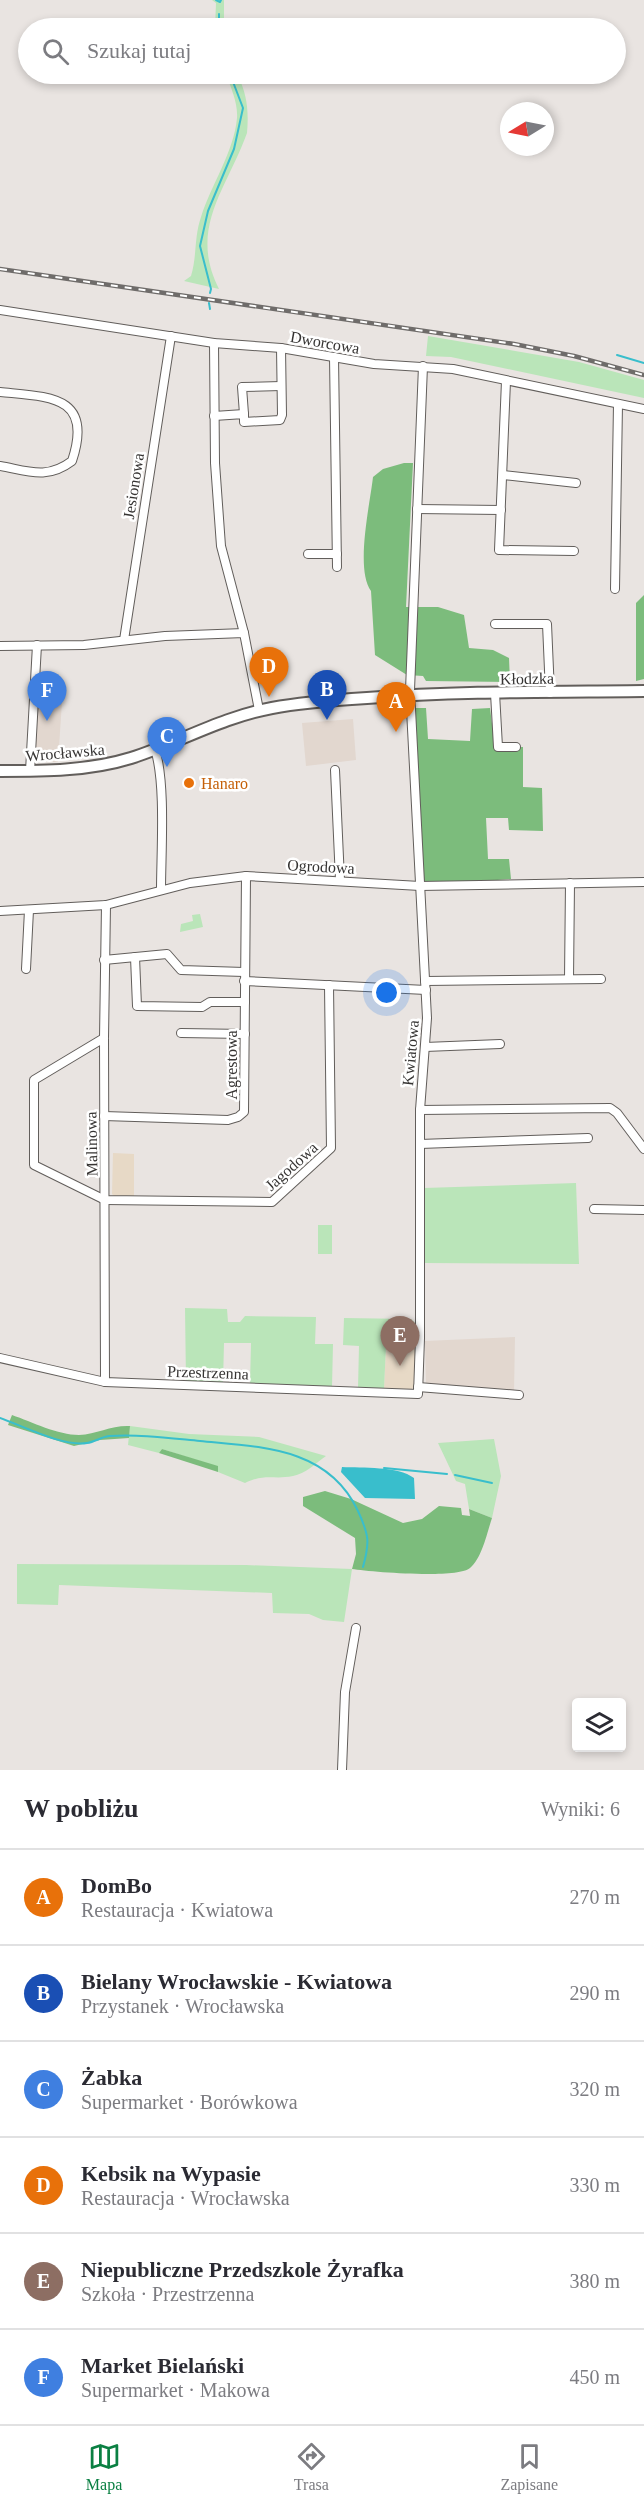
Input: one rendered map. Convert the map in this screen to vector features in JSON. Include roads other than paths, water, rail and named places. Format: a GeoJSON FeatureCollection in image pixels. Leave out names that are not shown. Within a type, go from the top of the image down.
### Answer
{"type":"FeatureCollection","features":[{"type":"Feature","properties":{"kind":"main road","name":"Kłodzka"},"geometry":{"type":"LineString","coordinates":[[410,695],[644,691]]}},
{"type":"Feature","properties":{"kind":"main road","name":"Wrocławska"},"geometry":{"type":"LineString","coordinates":[[0,771],[93,767],[114,763],[206,727],[259,710],[294,704],[410,695]]}},
{"type":"Feature","properties":{"kind":"street","name":"Dworcowa"},"geometry":{"type":"LineString","coordinates":[[0,310],[214,344],[282,348],[374,364],[453,369],[644,410]]}},
{"type":"Feature","properties":{"kind":"street","name":"Jesionowa"},"geometry":{"type":"LineString","coordinates":[[124,640],[171,336]]}},
{"type":"Feature","properties":{"kind":"street"},"geometry":{"type":"LineString","coordinates":[[214,344],[214,416],[221,546],[244,633],[259,710]]}},
{"type":"Feature","properties":{"kind":"street"},"geometry":{"type":"LineString","coordinates":[[281,386],[242,387],[244,422],[279,421],[282,417],[282,348]]}},
{"type":"Feature","properties":{"kind":"street"},"geometry":{"type":"LineString","coordinates":[[334,357],[337,567]]}},
{"type":"Feature","properties":{"kind":"street","name":"Kwiatowa"},"geometry":{"type":"LineString","coordinates":[[418,1390],[420,1110],[425,1047],[426,986],[410,695],[423,366]]}},
{"type":"Feature","properties":{"kind":"street"},"geometry":{"type":"LineString","coordinates":[[506,381],[500,550],[574,551]]}},
{"type":"Feature","properties":{"kind":"street"},"geometry":{"type":"LineString","coordinates":[[0,392],[61,402],[76,418],[78,429],[72,461],[58,471],[45,474],[0,466]]}},
{"type":"Feature","properties":{"kind":"street"},"geometry":{"type":"LineString","coordinates":[[615,589],[618,404]]}},
{"type":"Feature","properties":{"kind":"street"},"geometry":{"type":"LineString","coordinates":[[214,416],[244,414]]}},
{"type":"Feature","properties":{"kind":"street"},"geometry":{"type":"LineString","coordinates":[[503,475],[576,483]]}},
{"type":"Feature","properties":{"kind":"street"},"geometry":{"type":"LineString","coordinates":[[417,508],[501,510]]}},
{"type":"Feature","properties":{"kind":"street"},"geometry":{"type":"LineString","coordinates":[[308,554],[337,554]]}},
{"type":"Feature","properties":{"kind":"street"},"geometry":{"type":"LineString","coordinates":[[495,624],[547,624],[550,693]]}},
{"type":"Feature","properties":{"kind":"street"},"geometry":{"type":"LineString","coordinates":[[0,646],[93,645],[165,636],[244,633]]}},
{"type":"Feature","properties":{"kind":"street"},"geometry":{"type":"LineString","coordinates":[[30,771],[37,645]]}},
{"type":"Feature","properties":{"kind":"street"},"geometry":{"type":"LineString","coordinates":[[495,693],[498,747],[516,747]]}},
{"type":"Feature","properties":{"kind":"street"},"geometry":{"type":"LineString","coordinates":[[154,749],[158,760],[160,799],[161,890]]}},
{"type":"Feature","properties":{"kind":"street"},"geometry":{"type":"LineString","coordinates":[[335,770],[340,880]]}},
{"type":"Feature","properties":{"kind":"street","name":"Ogrodowa"},"geometry":{"type":"LineString","coordinates":[[0,911],[106,905],[161,890],[216,879],[246,876],[420,886],[644,882]]}},
{"type":"Feature","properties":{"kind":"street","name":"Agrestowa"},"geometry":{"type":"LineString","coordinates":[[104,1116],[228,1120],[244,1112],[246,876]]}},
{"type":"Feature","properties":{"kind":"street"},"geometry":{"type":"LineString","coordinates":[[569,979],[570,883]]}},
{"type":"Feature","properties":{"kind":"street","name":"Malinowa"},"geometry":{"type":"LineString","coordinates":[[105,1382],[104,960],[106,905]]}},
{"type":"Feature","properties":{"kind":"street"},"geometry":{"type":"LineString","coordinates":[[26,969],[29,910]]}},
{"type":"Feature","properties":{"kind":"street"},"geometry":{"type":"LineString","coordinates":[[104,960],[168,954],[182,970],[244,972]]}},
{"type":"Feature","properties":{"kind":"street"},"geometry":{"type":"LineString","coordinates":[[135,957],[136,1006],[202,1007],[210,1002],[245,1002]]}},
{"type":"Feature","properties":{"kind":"street"},"geometry":{"type":"LineString","coordinates":[[244,981],[329,986],[426,986],[601,979]]}},
{"type":"Feature","properties":{"kind":"street","name":"Jagodowa"},"geometry":{"type":"LineString","coordinates":[[105,1200],[272,1202],[331,1148],[329,986]]}},
{"type":"Feature","properties":{"kind":"street"},"geometry":{"type":"LineString","coordinates":[[181,1034],[245,1034]]}},
{"type":"Feature","properties":{"kind":"street"},"geometry":{"type":"LineString","coordinates":[[104,1038],[34,1080],[34,1165],[105,1200]]}},
{"type":"Feature","properties":{"kind":"street"},"geometry":{"type":"LineString","coordinates":[[425,1047],[501,1044]]}},
{"type":"Feature","properties":{"kind":"street"},"geometry":{"type":"LineString","coordinates":[[420,1110],[610,1108],[617,1113],[644,1149]]}},
{"type":"Feature","properties":{"kind":"street"},"geometry":{"type":"LineString","coordinates":[[420,1144],[588,1138]]}},
{"type":"Feature","properties":{"kind":"street"},"geometry":{"type":"LineString","coordinates":[[594,1209],[644,1210]]}},
{"type":"Feature","properties":{"kind":"street","name":"Przestrzenna"},"geometry":{"type":"LineString","coordinates":[[0,1358],[105,1382],[418,1390],[519,1395]]}},
{"type":"Feature","properties":{"kind":"street"},"geometry":{"type":"LineString","coordinates":[[342,1770],[345,1692],[356,1628]]}},
{"type":"Feature","properties":{"kind":"water"},"geometry":{"type":"Polygon","coordinates":[[[342,1467],[380,1468],[407,1474],[414,1478],[415,1499],[365,1498],[341,1472],[342,1467]]]}},
{"type":"Feature","properties":{"kind":"waterway"},"geometry":{"type":"LineString","coordinates":[[216,0],[220,2],[221,0]]}},
{"type":"Feature","properties":{"kind":"waterway"},"geometry":{"type":"LineString","coordinates":[[210,293],[211,289],[200,246],[208,211],[234,149],[243,108],[234,84]]}},
{"type":"Feature","properties":{"kind":"waterway"},"geometry":{"type":"LineString","coordinates":[[209,303],[210,309]]}},
{"type":"Feature","properties":{"kind":"waterway"},"geometry":{"type":"LineString","coordinates":[[617,355],[644,363]]}},
{"type":"Feature","properties":{"kind":"waterway"},"geometry":{"type":"LineString","coordinates":[[0,1418],[67,1442],[87,1443],[109,1436],[165,1438],[246,1445],[291,1454],[311,1462],[329,1474],[345,1490],[358,1511],[367,1539],[363,1567]]}},
{"type":"Feature","properties":{"kind":"waterway"},"geometry":{"type":"LineString","coordinates":[[384,1468],[447,1474]]}},
{"type":"Feature","properties":{"kind":"waterway"},"geometry":{"type":"LineString","coordinates":[[455,1475],[492,1483]]}},
{"type":"Feature","properties":{"kind":"railway"},"geometry":{"type":"LineString","coordinates":[[0,269],[514,344],[574,356],[644,375]]}},
{"type":"Feature","properties":{"kind":"place","name":"Kebsik na Wypasie"},"geometry":{"type":"Point","coordinates":[269,697]}},
{"type":"Feature","properties":{"kind":"place","name":"Bielany Wrocławskie - Kwiatowa"},"geometry":{"type":"Point","coordinates":[327,720]}},
{"type":"Feature","properties":{"kind":"place","name":"Market Bielański"},"geometry":{"type":"Point","coordinates":[47,721]}},
{"type":"Feature","properties":{"kind":"place","name":"DomBo"},"geometry":{"type":"Point","coordinates":[396,732]}},
{"type":"Feature","properties":{"kind":"place","name":"Żabka"},"geometry":{"type":"Point","coordinates":[167,767]}},
{"type":"Feature","properties":{"kind":"place","name":"Hanaro"},"geometry":{"type":"Point","coordinates":[189,783]}},
{"type":"Feature","properties":{"kind":"place","name":"Niepubliczne Przedszkole Żyrafka"},"geometry":{"type":"Point","coordinates":[400,1366]}}]}
